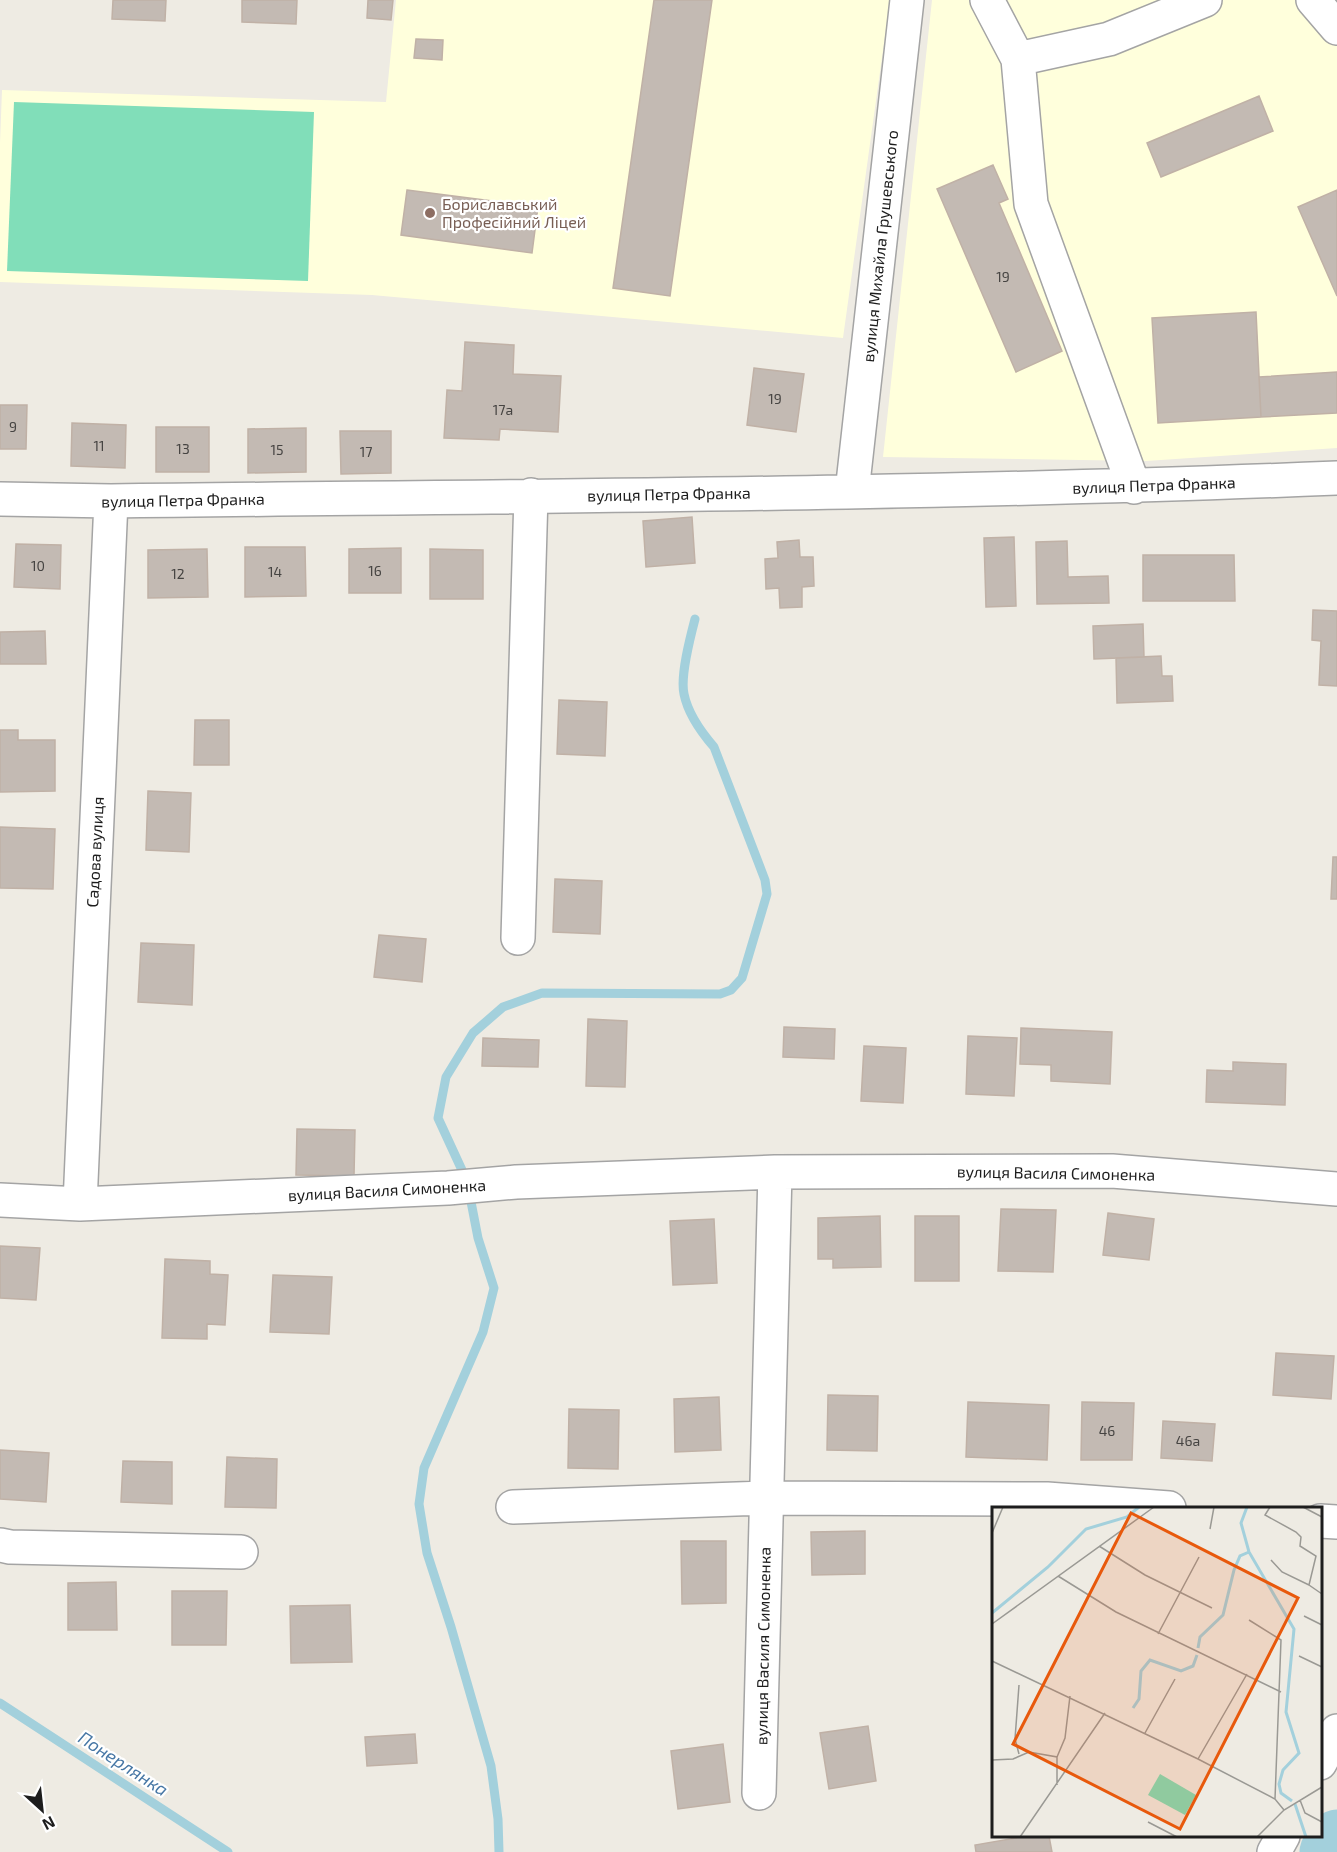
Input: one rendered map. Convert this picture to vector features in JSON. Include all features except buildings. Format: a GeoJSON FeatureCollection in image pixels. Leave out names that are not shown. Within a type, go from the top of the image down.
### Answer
{"type":"FeatureCollection","features":[{"type":"Feature","properties":{"kind":"street","name":"вулиця Михайла Грушевського"},"geometry":{"type":"LineString","coordinates":[[852,492],[908,0]]}},
{"type":"Feature","properties":{"kind":"street"},"geometry":{"type":"LineString","coordinates":[[987,0],[1018,60],[1031,204],[1134,487]]}},
{"type":"Feature","properties":{"kind":"street"},"geometry":{"type":"LineString","coordinates":[[1018,60],[1109,39],[1205,0]]}},
{"type":"Feature","properties":{"kind":"street"},"geometry":{"type":"LineString","coordinates":[[1313,0],[1337,28]]}},
{"type":"Feature","properties":{"kind":"street","name":"вулиця Петра Франка"},"geometry":{"type":"LineString","coordinates":[[0,499],[111,501],[852,492],[1134,487],[1337,478]]}},
{"type":"Feature","properties":{"kind":"street"},"geometry":{"type":"LineString","coordinates":[[518,938],[531,495]]}},
{"type":"Feature","properties":{"kind":"street","name":"Садова вулиця"},"geometry":{"type":"LineString","coordinates":[[80,1203],[111,501]]}},
{"type":"Feature","properties":{"kind":"street","name":"вулиця Василя Симоненка"},"geometry":{"type":"LineString","coordinates":[[0,1200],[80,1203],[774,1172],[1112,1171],[1337,1189]]}},
{"type":"Feature","properties":{"kind":"street","name":"вулиця Василя Симоненка"},"geometry":{"type":"LineString","coordinates":[[759,1793],[774,1172]]}},
{"type":"Feature","properties":{"kind":"street"},"geometry":{"type":"LineString","coordinates":[[513,1507],[766,1498],[1047,1498],[1147,1507]]}},
{"type":"Feature","properties":{"kind":"street"},"geometry":{"type":"LineString","coordinates":[[1322,1521],[1337,1522]]}},
{"type":"Feature","properties":{"kind":"street"},"geometry":{"type":"LineString","coordinates":[[0,1545],[241,1552]]}},
{"type":"Feature","properties":{"kind":"street"},"geometry":{"type":"LineString","coordinates":[[1322,1759],[1337,1731]]}},
{"type":"Feature","properties":{"kind":"street"},"geometry":{"type":"LineString","coordinates":[[1274,1852],[1282,1837]]}},
{"type":"Feature","properties":{"kind":"shaded area","name":"Бориславський Професійний Ліцей"},"geometry":{"type":"Polygon","coordinates":[[[396,0],[890,0],[843,338],[372,295],[0,282],[2,90],[386,102],[396,0]]]}},
{"type":"Feature","properties":{"kind":"shaded area"},"geometry":{"type":"Polygon","coordinates":[[[932,0],[1337,0],[1337,448],[1146,461],[883,457],[932,0]]]}},
{"type":"Feature","properties":{"kind":"green space"},"geometry":{"type":"Polygon","coordinates":[[[14,102],[314,112],[308,281],[7,271],[14,102]]]}},
{"type":"Feature","properties":{"kind":"waterway"},"geometry":{"type":"LineString","coordinates":[[499,1852],[498,1819],[491,1766],[427,1553],[419,1504],[424,1468],[483,1332],[494,1288],[478,1238],[467,1181],[438,1118],[446,1077],[473,1033],[503,1007],[542,993],[720,994],[731,990],[742,978],[767,894],[765,880],[714,747],[696,722],[684,694],[684,667],[695,619]]}},
{"type":"Feature","properties":{"kind":"waterway","name":"Понерлянка"},"geometry":{"type":"LineString","coordinates":[[0,1703],[228,1852]]}},
{"type":"Feature","properties":{"kind":"waterway"},"geometry":{"type":"LineString","coordinates":[[1328,1852],[1337,1838]]}},
{"type":"Feature","properties":{"kind":"place","name":"Бориславський Професійний Ліцей"},"geometry":{"type":"Point","coordinates":[430,213]}}]}
